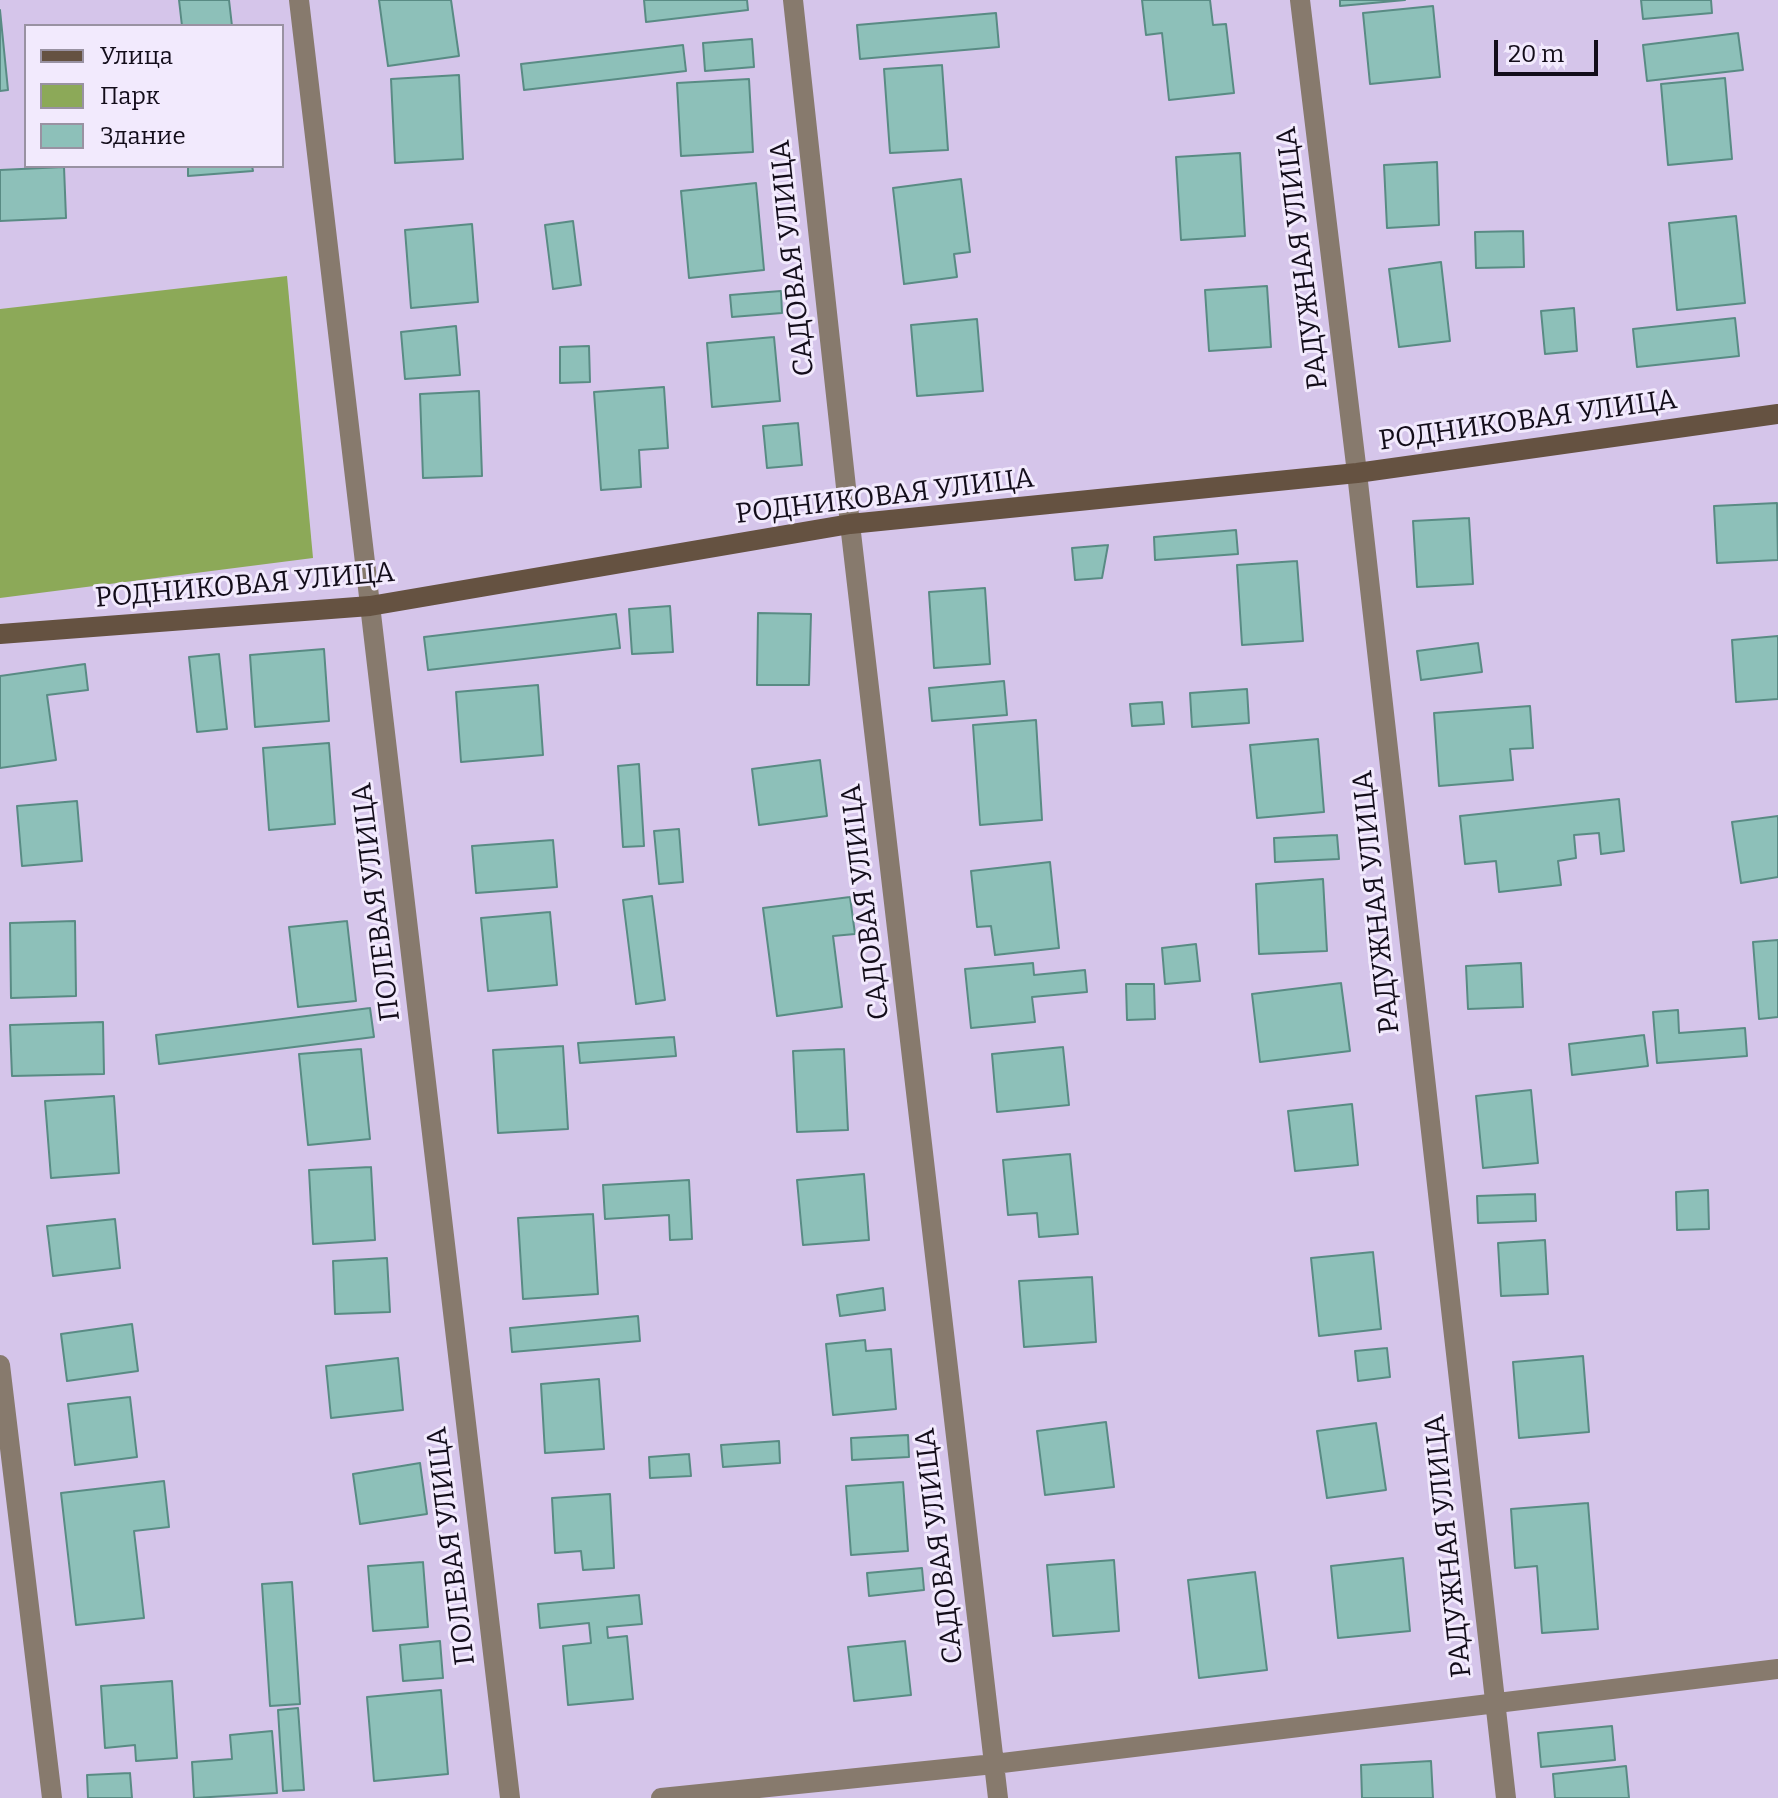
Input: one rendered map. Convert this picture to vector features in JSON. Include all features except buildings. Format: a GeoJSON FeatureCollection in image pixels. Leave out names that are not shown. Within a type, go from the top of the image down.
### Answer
{"type":"FeatureCollection","features":[{"type":"Feature","properties":{"kind":"street","name":"ПОЛЕВАЯ УЛИЦА"},"geometry":{"type":"LineString","coordinates":[[299,0],[510,1798]]}},
{"type":"Feature","properties":{"kind":"street","name":"САДОВАЯ УЛИЦА"},"geometry":{"type":"LineString","coordinates":[[793,0],[850,524],[998,1798]]}},
{"type":"Feature","properties":{"kind":"street","name":"РАДУЖНАЯ УЛИЦА"},"geometry":{"type":"LineString","coordinates":[[1300,0],[1357,473],[1506,1798]]}},
{"type":"Feature","properties":{"kind":"street","name":"РОДНИКОВАЯ УЛИЦА"},"geometry":{"type":"LineString","coordinates":[[0,634],[370,606],[850,524],[1357,473],[1778,414]]}},
{"type":"Feature","properties":{"kind":"street"},"geometry":{"type":"LineString","coordinates":[[0,1365],[52,1798]]}},
{"type":"Feature","properties":{"kind":"street"},"geometry":{"type":"LineString","coordinates":[[661,1798],[994,1764],[1778,1669]]}},
{"type":"Feature","properties":{"kind":"green space"},"geometry":{"type":"Polygon","coordinates":[[[287,276],[313,558],[0,598],[0,309],[287,276]]]}}]}
